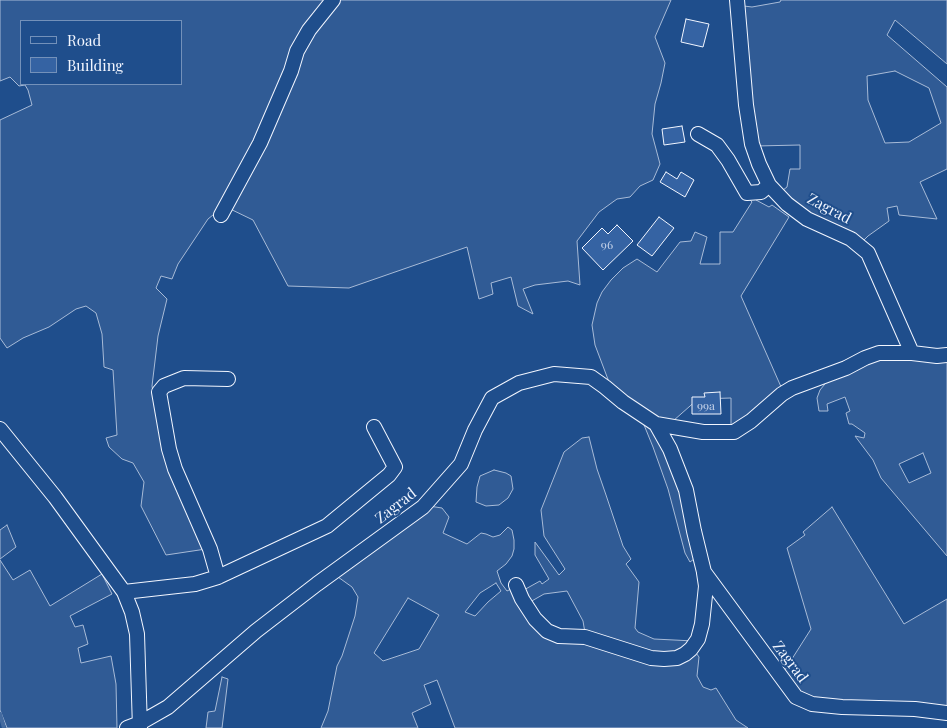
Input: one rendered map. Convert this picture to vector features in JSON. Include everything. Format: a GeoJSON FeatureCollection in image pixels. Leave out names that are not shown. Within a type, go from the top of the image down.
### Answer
{"type":"FeatureCollection","features":[{"type":"Feature","properties":{"kind":"street"},"geometry":{"type":"LineString","coordinates":[[221,215],[263,135],[291,71],[297,51],[309,30],[334,0]]}},
{"type":"Feature","properties":{"kind":"street","name":"Zagrad"},"geometry":{"type":"LineString","coordinates":[[737,0],[746,105],[752,144],[769,185],[787,204],[807,218],[851,239],[868,253],[912,353]]}},
{"type":"Feature","properties":{"kind":"street"},"geometry":{"type":"LineString","coordinates":[[698,134],[716,145],[728,160],[748,193],[761,192],[769,185]]}},
{"type":"Feature","properties":{"kind":"street","name":"Zagrad"},"geometry":{"type":"LineString","coordinates":[[127,728],[140,726],[168,707],[256,631],[423,507],[462,464],[475,430],[492,398],[519,383],[554,374],[591,376],[623,402],[656,424],[703,432],[734,432],[751,421],[782,394],[792,388],[846,368],[865,358],[879,353],[947,355]]}},
{"type":"Feature","properties":{"kind":"street"},"geometry":{"type":"LineString","coordinates":[[218,577],[210,549],[175,469],[169,449],[159,392],[164,386],[184,378],[228,379]]}},
{"type":"Feature","properties":{"kind":"street","name":"Zagrad"},"geometry":{"type":"LineString","coordinates":[[516,586],[535,619],[547,631],[559,636],[585,637],[651,658],[677,658],[691,649],[698,639],[702,624],[706,586],[704,572],[686,490],[670,449],[656,424]]}},
{"type":"Feature","properties":{"kind":"street"},"geometry":{"type":"LineString","coordinates":[[124,592],[195,584],[218,577],[327,526],[389,475],[395,467],[374,427]]}},
{"type":"Feature","properties":{"kind":"street"},"geometry":{"type":"LineString","coordinates":[[0,429],[55,497],[124,592],[138,634],[140,726]]}},
{"type":"Feature","properties":{"kind":"street","name":"Zagrad"},"geometry":{"type":"LineString","coordinates":[[704,572],[796,696],[812,704],[842,707],[915,709],[947,713]]}},
{"type":"Feature","properties":{"kind":"shaded area"},"geometry":{"type":"Polygon","coordinates":[[[0,0],[671,0],[655,37],[665,63],[655,104],[652,134],[660,164],[653,180],[640,186],[630,197],[617,199],[599,212],[577,241],[580,285],[568,281],[535,285],[523,289],[533,314],[518,306],[511,277],[491,283],[493,294],[479,299],[467,247],[349,288],[288,286],[253,220],[224,206],[208,219],[178,264],[172,279],[161,276],[156,288],[167,299],[158,336],[152,386],[160,430],[206,549],[166,555],[141,506],[144,482],[133,463],[122,459],[109,447],[106,438],[117,435],[113,370],[104,367],[102,334],[96,313],[86,306],[76,309],[49,327],[23,338],[7,348],[0,338],[0,120],[32,105],[25,85],[19,86],[10,77],[0,81],[0,0]]]}},
{"type":"Feature","properties":{"kind":"shaded area"},"geometry":{"type":"Polygon","coordinates":[[[781,0],[947,0],[947,64],[895,20],[887,35],[947,87],[947,169],[920,182],[937,219],[899,215],[897,206],[887,208],[889,221],[864,240],[815,217],[783,190],[787,187],[790,169],[800,169],[800,145],[756,146],[744,6],[752,7],[780,2],[781,0]],[[895,71],[867,76],[868,100],[885,143],[909,142],[941,123],[929,88],[895,71]]]}},
{"type":"Feature","properties":{"kind":"shaded area"},"geometry":{"type":"Polygon","coordinates":[[[755,197],[756,200],[769,207],[772,205],[789,217],[741,296],[782,389],[731,428],[731,398],[698,399],[673,421],[652,418],[609,382],[595,345],[592,325],[597,303],[602,292],[623,268],[637,259],[657,272],[680,242],[691,241],[695,232],[707,237],[700,264],[720,264],[720,232],[733,232],[752,202],[748,198],[755,197]]]}},
{"type":"Feature","properties":{"kind":"shaded area"},"geometry":{"type":"Polygon","coordinates":[[[870,360],[947,360],[947,556],[881,478],[873,460],[855,436],[864,438],[865,433],[849,424],[846,413],[850,411],[845,397],[827,404],[828,411],[819,411],[817,398],[820,390],[829,379],[870,360]],[[923,453],[899,464],[909,483],[931,473],[923,453]]]}},
{"type":"Feature","properties":{"kind":"shaded area"},"geometry":{"type":"Polygon","coordinates":[[[642,420],[657,431],[688,509],[694,559],[690,562],[685,553],[668,489],[642,420]]]}},
{"type":"Feature","properties":{"kind":"shaded area"},"geometry":{"type":"Polygon","coordinates":[[[589,437],[597,469],[623,546],[631,559],[626,564],[639,582],[635,628],[638,632],[654,639],[694,641],[692,644],[663,657],[585,633],[583,621],[567,591],[544,594],[530,602],[522,591],[540,581],[542,584],[549,579],[535,555],[535,542],[559,575],[565,569],[544,536],[541,510],[564,452],[582,438],[589,437]]]}},
{"type":"Feature","properties":{"kind":"shaded area"},"geometry":{"type":"Polygon","coordinates":[[[494,470],[511,476],[513,489],[508,498],[499,505],[486,506],[476,502],[477,487],[480,476],[494,470]]]}},
{"type":"Feature","properties":{"kind":"shaded area"},"geometry":{"type":"Polygon","coordinates":[[[429,506],[442,508],[449,517],[443,533],[467,544],[481,533],[493,537],[500,535],[508,527],[512,530],[514,549],[512,556],[506,564],[497,571],[501,583],[507,591],[513,588],[533,621],[571,640],[634,657],[694,650],[699,657],[697,676],[703,687],[711,690],[716,688],[736,720],[748,728],[455,728],[437,680],[424,685],[431,704],[412,713],[418,728],[321,728],[328,711],[337,666],[355,616],[358,597],[352,587],[338,577],[429,506]],[[496,583],[480,593],[465,612],[475,616],[501,591],[496,583]],[[408,598],[374,653],[383,661],[419,649],[439,615],[408,598]]]}},
{"type":"Feature","properties":{"kind":"shaded area"},"geometry":{"type":"Polygon","coordinates":[[[832,507],[904,624],[947,599],[947,710],[828,704],[801,696],[783,673],[811,629],[787,548],[805,535],[803,532],[832,507]]]}},
{"type":"Feature","properties":{"kind":"shaded area"},"geometry":{"type":"Polygon","coordinates":[[[7,525],[16,547],[0,559],[0,530],[7,525]]]}},
{"type":"Feature","properties":{"kind":"shaded area"},"geometry":{"type":"Polygon","coordinates":[[[0,560],[13,580],[30,570],[50,606],[102,574],[112,594],[70,616],[75,627],[83,625],[88,644],[78,648],[81,663],[111,656],[116,684],[117,728],[7,728],[0,710],[0,560]]]}},
{"type":"Feature","properties":{"kind":"shaded area"},"geometry":{"type":"Polygon","coordinates":[[[222,677],[228,679],[222,728],[206,728],[208,712],[215,711],[222,677]]]}},
{"type":"Feature","properties":{"kind":"building"},"geometry":{"type":"Polygon","coordinates":[[[686,19],[709,24],[703,47],[681,42],[686,19]]]}},
{"type":"Feature","properties":{"kind":"building"},"geometry":{"type":"Polygon","coordinates":[[[682,126],[685,142],[664,145],[662,129],[682,126]]]}},
{"type":"Feature","properties":{"kind":"building"},"geometry":{"type":"Polygon","coordinates":[[[666,172],[677,179],[681,172],[694,180],[685,197],[660,182],[666,172]]]}},
{"type":"Feature","properties":{"kind":"building"},"geometry":{"type":"Polygon","coordinates":[[[659,217],[674,228],[652,256],[637,245],[659,217]]]}},
{"type":"Feature","properties":{"kind":"building"},"geometry":{"type":"Polygon","coordinates":[[[617,225],[633,241],[603,270],[582,248],[602,228],[608,234],[617,225]]]}},
{"type":"Feature","properties":{"kind":"building"},"geometry":{"type":"Polygon","coordinates":[[[720,392],[721,414],[692,414],[692,397],[705,397],[704,393],[720,392]]]}},
{"type":"Feature","properties":{"kind":"waterway"},"geometry":{"type":"LineString","coordinates":[[0,714],[4,728]]}}]}
